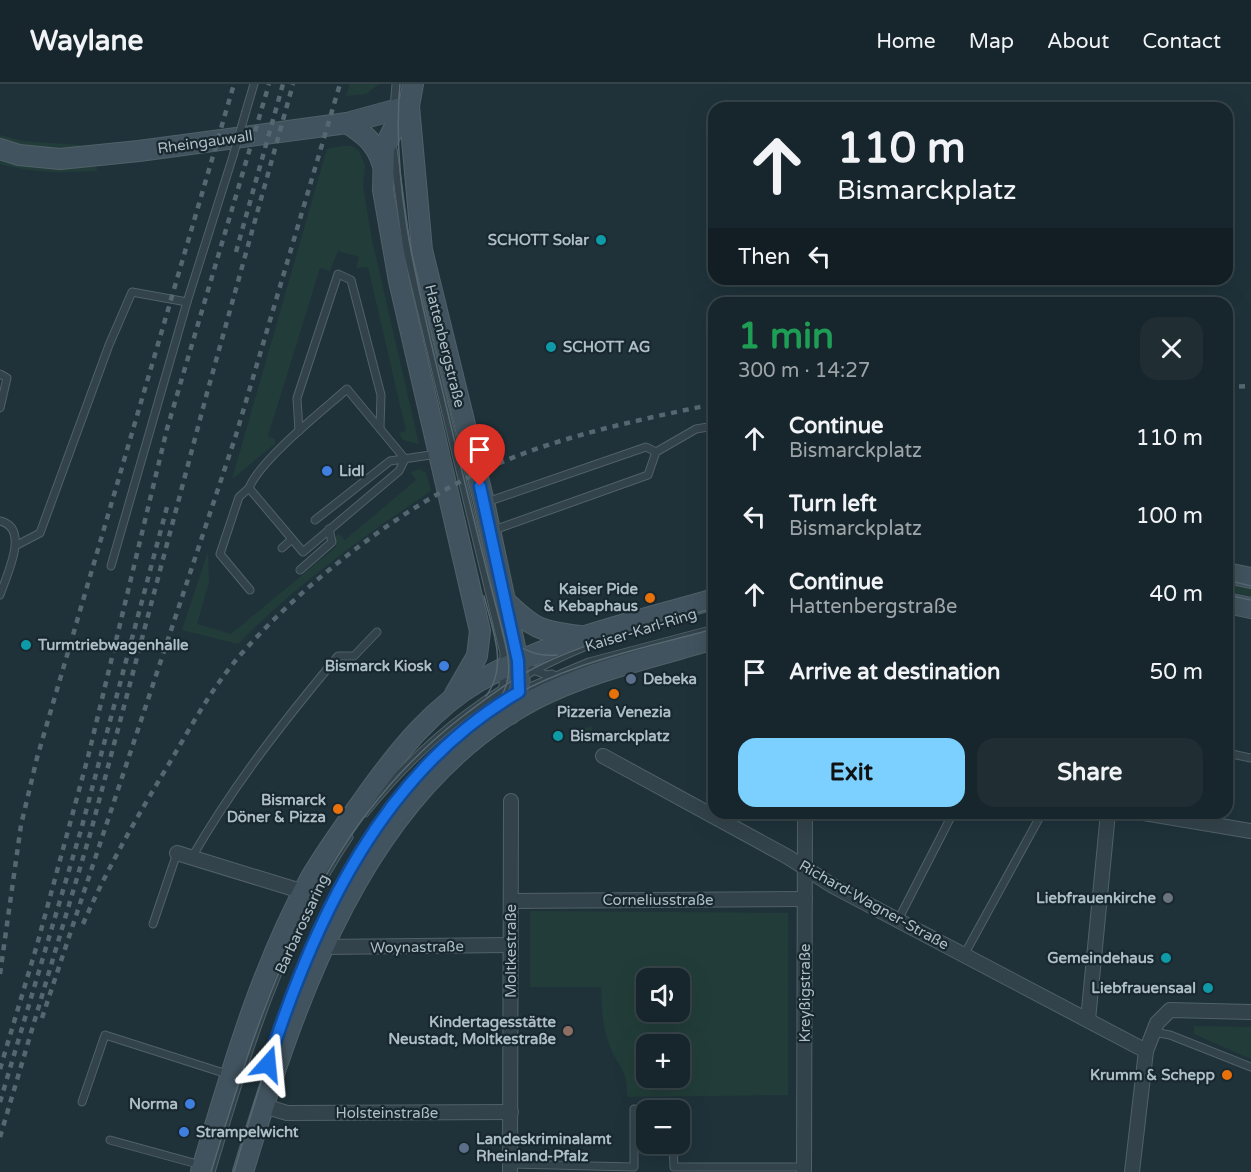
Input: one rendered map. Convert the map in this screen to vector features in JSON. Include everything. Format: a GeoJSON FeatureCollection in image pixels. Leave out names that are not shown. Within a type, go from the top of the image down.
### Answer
{"type":"FeatureCollection","features":[{"type":"Feature","properties":{"kind":"street","name":"Hattenbergstraße"},"geometry":{"type":"LineString","coordinates":[[413,84],[384,148],[382,163],[387,219],[440,453],[489,632]]}},
{"type":"Feature","properties":{"kind":"street","name":"Hattenbergstraße"},"geometry":{"type":"LineString","coordinates":[[401,108],[422,250],[484,502],[504,600]]}},
{"type":"Feature","properties":{"kind":"street","name":"Rheingauwall"},"geometry":{"type":"LineString","coordinates":[[0,149],[19,155],[60,159],[139,151],[347,123],[401,108]]}},
{"type":"Feature","properties":{"kind":"street","name":"Hattenbergstraße"},"geometry":{"type":"LineString","coordinates":[[347,123],[374,144],[382,163]]}},
{"type":"Feature","properties":{"kind":"street"},"geometry":{"type":"LineString","coordinates":[[1233,574],[1251,578]]}},
{"type":"Feature","properties":{"kind":"street"},"geometry":{"type":"LineString","coordinates":[[504,600],[514,679]]}},
{"type":"Feature","properties":{"kind":"street"},"geometry":{"type":"LineString","coordinates":[[504,600],[535,627],[546,632],[583,637]]}},
{"type":"Feature","properties":{"kind":"street","name":"Kaiser-Karl-Ring"},"geometry":{"type":"LineString","coordinates":[[583,637],[708,601]]}},
{"type":"Feature","properties":{"kind":"street"},"geometry":{"type":"LineString","coordinates":[[1233,604],[1251,608]]}},
{"type":"Feature","properties":{"kind":"street"},"geometry":{"type":"LineString","coordinates":[[489,632],[514,679]]}},
{"type":"Feature","properties":{"kind":"street"},"geometry":{"type":"LineString","coordinates":[[455,710],[489,632]]}},
{"type":"Feature","properties":{"kind":"street"},"geometry":{"type":"LineString","coordinates":[[455,710],[514,679],[583,637]]}},
{"type":"Feature","properties":{"kind":"street","name":"Kaiser-Karl-Ring"},"geometry":{"type":"LineString","coordinates":[[594,668],[708,640]]}},
{"type":"Feature","properties":{"kind":"street"},"geometry":{"type":"LineString","coordinates":[[514,679],[594,668]]}},
{"type":"Feature","properties":{"kind":"street","name":"Barbarossaring"},"geometry":{"type":"LineString","coordinates":[[243,1172],[264,1106],[323,947],[361,875],[398,820],[436,775],[469,745],[510,714],[514,679]]}},
{"type":"Feature","properties":{"kind":"street","name":"Barbarossaring"},"geometry":{"type":"LineString","coordinates":[[205,1170],[231,1075],[270,968],[304,892],[322,860],[396,755],[430,718],[455,710]]}},
{"type":"Feature","properties":{"kind":"street","name":"Richard-Wagner-Straße"},"geometry":{"type":"LineString","coordinates":[[603,756],[708,814]]}},
{"type":"Feature","properties":{"kind":"street","name":"Moltkestraße"},"geometry":{"type":"LineString","coordinates":[[510,801],[510,1168]]}},
{"type":"Feature","properties":{"kind":"street","name":"Richard-Wagner-Straße"},"geometry":{"type":"LineString","coordinates":[[717,819],[897,920],[1146,1051]]}},
{"type":"Feature","properties":{"kind":"street","name":"Kreyßigstraße"},"geometry":{"type":"LineString","coordinates":[[804,1169],[805,819]]}},
{"type":"Feature","properties":{"kind":"street"},"geometry":{"type":"LineString","coordinates":[[1088,1020],[1107,819]]}},
{"type":"Feature","properties":{"kind":"street"},"geometry":{"type":"LineString","coordinates":[[1180,819],[1251,831]]}},
{"type":"Feature","properties":{"kind":"street"},"geometry":{"type":"LineString","coordinates":[[177,853],[304,892]]}},
{"type":"Feature","properties":{"kind":"street","name":"Corneliusstraße"},"geometry":{"type":"LineString","coordinates":[[511,901],[805,900]]}},
{"type":"Feature","properties":{"kind":"street","name":"Woynastraße"},"geometry":{"type":"LineString","coordinates":[[323,947],[511,945]]}},
{"type":"Feature","properties":{"kind":"street"},"geometry":{"type":"LineString","coordinates":[[1132,1172],[1146,1051],[1153,1032],[1170,1010],[1251,1012]]}},
{"type":"Feature","properties":{"kind":"street","name":"Holsteinstraße"},"geometry":{"type":"LineString","coordinates":[[264,1106],[287,1113],[511,1112]]}},
{"type":"Feature","properties":{"kind":"lane"},"geometry":{"type":"LineString","coordinates":[[111,566],[187,302],[254,84]]}},
{"type":"Feature","properties":{"kind":"lane","name":"Hattenbergstraße"},"geometry":{"type":"LineString","coordinates":[[396,84],[401,108]]}},
{"type":"Feature","properties":{"kind":"lane","name":"Hattenbergstraße"},"geometry":{"type":"LineString","coordinates":[[392,132],[396,185],[407,251],[489,632]]}},
{"type":"Feature","properties":{"kind":"lane"},"geometry":{"type":"LineString","coordinates":[[299,431],[297,399],[338,274],[351,280],[381,395],[380,428]]}},
{"type":"Feature","properties":{"kind":"lane"},"geometry":{"type":"LineString","coordinates":[[17,545],[40,533],[109,345],[132,292],[187,302]]}},
{"type":"Feature","properties":{"kind":"lane"},"geometry":{"type":"LineString","coordinates":[[0,374],[7,378],[0,408]]}},
{"type":"Feature","properties":{"kind":"lane"},"geometry":{"type":"LineString","coordinates":[[250,590],[220,554],[239,497],[249,488],[254,477],[299,431],[347,389],[405,459]]}},
{"type":"Feature","properties":{"kind":"lane"},"geometry":{"type":"LineString","coordinates":[[490,532],[648,475],[656,452],[696,429],[708,427]]}},
{"type":"Feature","properties":{"kind":"lane"},"geometry":{"type":"LineString","coordinates":[[484,502],[646,447],[656,452]]}},
{"type":"Feature","properties":{"kind":"lane"},"geometry":{"type":"LineString","coordinates":[[315,520],[390,461],[440,453]]}},
{"type":"Feature","properties":{"kind":"lane"},"geometry":{"type":"LineString","coordinates":[[249,488],[303,552],[399,471],[405,459]]}},
{"type":"Feature","properties":{"kind":"lane"},"geometry":{"type":"LineString","coordinates":[[0,522],[5,523],[14,532],[17,545],[0,595]]}},
{"type":"Feature","properties":{"kind":"lane"},"geometry":{"type":"LineString","coordinates":[[300,570],[332,542],[329,530]]}},
{"type":"Feature","properties":{"kind":"lane"},"geometry":{"type":"LineString","coordinates":[[282,548],[292,539]]}},
{"type":"Feature","properties":{"kind":"lane"},"geometry":{"type":"LineString","coordinates":[[1233,582],[1251,586]]}},
{"type":"Feature","properties":{"kind":"lane"},"geometry":{"type":"LineString","coordinates":[[1233,596],[1251,600]]}},
{"type":"Feature","properties":{"kind":"lane","name":"Kaiser-Karl-Ring"},"geometry":{"type":"LineString","coordinates":[[514,679],[568,653],[602,640],[708,610]]}},
{"type":"Feature","properties":{"kind":"lane","name":"Kaiser-Karl-Ring"},"geometry":{"type":"LineString","coordinates":[[594,668],[708,631]]}},
{"type":"Feature","properties":{"kind":"lane"},"geometry":{"type":"LineString","coordinates":[[192,857],[221,806],[282,722],[338,656],[354,656],[376,632]]}},
{"type":"Feature","properties":{"kind":"lane"},"geometry":{"type":"LineString","coordinates":[[489,709],[514,679],[594,668]]}},
{"type":"Feature","properties":{"kind":"lane"},"geometry":{"type":"LineString","coordinates":[[489,709],[514,679],[563,672]]}},
{"type":"Feature","properties":{"kind":"lane","name":"Barbarossaring"},"geometry":{"type":"LineString","coordinates":[[299,981],[327,914],[388,810],[412,779],[440,749],[489,709]]}},
{"type":"Feature","properties":{"kind":"lane"},"geometry":{"type":"LineString","coordinates":[[362,818],[455,710]]}},
{"type":"Feature","properties":{"kind":"lane"},"geometry":{"type":"LineString","coordinates":[[1233,754],[1251,758]]}},
{"type":"Feature","properties":{"kind":"lane"},"geometry":{"type":"LineString","coordinates":[[897,920],[950,819]]}},
{"type":"Feature","properties":{"kind":"lane"},"geometry":{"type":"LineString","coordinates":[[964,955],[1039,819]]}},
{"type":"Feature","properties":{"kind":"lane","name":"Barbarossaring"},"geometry":{"type":"LineString","coordinates":[[205,1170],[283,961],[316,888],[356,827]]}},
{"type":"Feature","properties":{"kind":"lane"},"geometry":{"type":"LineString","coordinates":[[153,924],[177,853]]}},
{"type":"Feature","properties":{"kind":"lane"},"geometry":{"type":"LineString","coordinates":[[1153,1032],[1170,1035],[1251,1067]]}},
{"type":"Feature","properties":{"kind":"lane"},"geometry":{"type":"LineString","coordinates":[[82,1101],[105,1035],[231,1075]]}},
{"type":"Feature","properties":{"kind":"lane"},"geometry":{"type":"LineString","coordinates":[[234,1172],[272,1053]]}},
{"type":"Feature","properties":{"kind":"lane"},"geometry":{"type":"LineString","coordinates":[[510,1168],[634,1167],[634,1109],[636,1109]]}},
{"type":"Feature","properties":{"kind":"lane"},"geometry":{"type":"LineString","coordinates":[[110,1140],[205,1170]]}},
{"type":"Feature","properties":{"kind":"lane"},"geometry":{"type":"LineString","coordinates":[[673,1154],[674,1167],[804,1169]]}},
{"type":"Feature","properties":{"kind":"green space"},"geometry":{"type":"Polygon","coordinates":[[[350,84],[379,84],[366,94],[346,96],[350,84]]]}},
{"type":"Feature","properties":{"kind":"green space"},"geometry":{"type":"Polygon","coordinates":[[[0,135],[22,141],[80,145],[80,150],[23,146],[0,140],[0,135]]]}},
{"type":"Feature","properties":{"kind":"green space"},"geometry":{"type":"Polygon","coordinates":[[[352,146],[359,151],[365,166],[363,186],[372,240],[419,444],[403,440],[399,433],[406,431],[368,267],[356,268],[359,257],[338,251],[330,271],[320,268],[268,436],[275,439],[275,444],[232,479],[327,149],[352,146]]]}},
{"type":"Feature","properties":{"kind":"green space"},"geometry":{"type":"Polygon","coordinates":[[[0,158],[66,168],[96,166],[97,171],[36,171],[0,164],[0,158]]]}},
{"type":"Feature","properties":{"kind":"green space"},"geometry":{"type":"Polygon","coordinates":[[[419,469],[426,473],[431,491],[306,582],[238,644],[182,630],[208,552],[209,582],[197,624],[231,634],[336,547],[336,536],[339,534],[345,540],[416,480],[411,472],[419,469]]]}},
{"type":"Feature","properties":{"kind":"green space"},"geometry":{"type":"Polygon","coordinates":[[[1233,585],[1251,589],[1251,596],[1233,592],[1233,585]]]}},
{"type":"Feature","properties":{"kind":"green space"},"geometry":{"type":"Polygon","coordinates":[[[591,726],[593,732],[584,746],[580,730],[591,726]]]}},
{"type":"Feature","properties":{"kind":"green space"},"geometry":{"type":"Polygon","coordinates":[[[530,911],[788,913],[788,1095],[627,1097],[626,1080],[612,1052],[605,1030],[601,987],[530,987],[530,911]]]}},
{"type":"Feature","properties":{"kind":"green space"},"geometry":{"type":"Polygon","coordinates":[[[1194,1026],[1251,1027],[1251,1059],[1194,1034],[1194,1026]]]}},
{"type":"Feature","properties":{"kind":"tram line"},"geometry":{"type":"LineString","coordinates":[[369,842],[392,805],[419,771],[447,743],[498,700],[508,680],[509,668],[506,645],[431,344],[408,234],[399,159],[400,84]]}},
{"type":"Feature","properties":{"kind":"tram line"},"geometry":{"type":"LineString","coordinates":[[1233,582],[1251,586]]}},
{"type":"Feature","properties":{"kind":"tram line"},"geometry":{"type":"LineString","coordinates":[[484,596],[498,659],[497,672],[486,696]]}},
{"type":"Feature","properties":{"kind":"tram line"},"geometry":{"type":"LineString","coordinates":[[1233,596],[1251,600]]}},
{"type":"Feature","properties":{"kind":"tram line"},"geometry":{"type":"LineString","coordinates":[[211,1172],[252,1045],[301,923],[332,865],[368,811],[412,761],[463,716],[531,669],[605,639],[708,610]]}},
{"type":"Feature","properties":{"kind":"tram line"},"geometry":{"type":"LineString","coordinates":[[504,630],[514,642],[527,650],[542,655],[557,655]]}},
{"type":"Feature","properties":{"kind":"tram line"},"geometry":{"type":"LineString","coordinates":[[496,706],[521,691],[574,668],[708,631]]}},
{"type":"Feature","properties":{"kind":"tram line"},"geometry":{"type":"LineString","coordinates":[[234,1172],[264,1073],[299,976],[332,904],[373,835]]}},
{"type":"Feature","properties":{"kind":"railway"},"geometry":{"type":"LineString","coordinates":[[0,974],[21,825],[37,758],[234,84]]}},
{"type":"Feature","properties":{"kind":"railway"},"geometry":{"type":"LineString","coordinates":[[0,1069],[37,945],[88,757],[167,429],[269,84]]}},
{"type":"Feature","properties":{"kind":"railway"},"geometry":{"type":"LineString","coordinates":[[236,252],[283,84]]}},
{"type":"Feature","properties":{"kind":"railway"},"geometry":{"type":"LineString","coordinates":[[0,1137],[91,831],[207,393],[293,84]]}},
{"type":"Feature","properties":{"kind":"railway"},"geometry":{"type":"LineString","coordinates":[[42,1018],[236,435],[340,84]]}},
{"type":"Feature","properties":{"kind":"railway"},"geometry":{"type":"LineString","coordinates":[[1233,387],[1251,386]]}},
{"type":"Feature","properties":{"kind":"railway"},"geometry":{"type":"LineString","coordinates":[[83,924],[125,839],[214,689],[268,625],[326,573],[357,548],[422,503],[488,468],[571,438],[708,405]]}},
{"type":"Feature","properties":{"kind":"railway"},"geometry":{"type":"LineString","coordinates":[[0,1102],[81,830],[167,507]]}},
{"type":"Feature","properties":{"kind":"place","name":"SCHOTT Solar"},"geometry":{"type":"Point","coordinates":[601,240]}},
{"type":"Feature","properties":{"kind":"place","name":"SCHOTT AG"},"geometry":{"type":"Point","coordinates":[551,347]}},
{"type":"Feature","properties":{"kind":"place","name":"Lidl"},"geometry":{"type":"Point","coordinates":[327,471]}},
{"type":"Feature","properties":{"kind":"place","name":"Kaiser Pide & Kebaphaus"},"geometry":{"type":"Point","coordinates":[650,598]}},
{"type":"Feature","properties":{"kind":"place","name":"Turmtriebwagenhalle"},"geometry":{"type":"Point","coordinates":[26,645]}},
{"type":"Feature","properties":{"kind":"place","name":"Bismarck Kiosk"},"geometry":{"type":"Point","coordinates":[444,666]}},
{"type":"Feature","properties":{"kind":"place","name":"Debeka"},"geometry":{"type":"Point","coordinates":[631,679]}},
{"type":"Feature","properties":{"kind":"place","name":"Pizzeria Venezia"},"geometry":{"type":"Point","coordinates":[614,694]}},
{"type":"Feature","properties":{"kind":"place","name":"Bismarckplatz"},"geometry":{"type":"Point","coordinates":[558,736]}},
{"type":"Feature","properties":{"kind":"place","name":"Bismarck Döner & Pizza"},"geometry":{"type":"Point","coordinates":[338,809]}},
{"type":"Feature","properties":{"kind":"place","name":"Liebfrauenkirche"},"geometry":{"type":"Point","coordinates":[1168,898]}},
{"type":"Feature","properties":{"kind":"place","name":"Gemeindehaus"},"geometry":{"type":"Point","coordinates":[1166,958]}},
{"type":"Feature","properties":{"kind":"place","name":"Liebfrauensaal"},"geometry":{"type":"Point","coordinates":[1208,988]}},
{"type":"Feature","properties":{"kind":"place","name":"Kindertagesstätte Neustadt, Moltkestraße"},"geometry":{"type":"Point","coordinates":[568,1031]}},
{"type":"Feature","properties":{"kind":"place","name":"Krumm & Schepp"},"geometry":{"type":"Point","coordinates":[1227,1075]}},
{"type":"Feature","properties":{"kind":"place","name":"Norma"},"geometry":{"type":"Point","coordinates":[190,1104]}},
{"type":"Feature","properties":{"kind":"place","name":"Strampelwicht"},"geometry":{"type":"Point","coordinates":[184,1132]}},
{"type":"Feature","properties":{"kind":"place","name":"Landeskriminalamt Rheinland-Pfalz"},"geometry":{"type":"Point","coordinates":[464,1148]}},
{"type":"Feature","properties":{"kind":"route"},"geometry":{"type":"LineString","coordinates":[[268,1064],[314,942],[327,914],[388,810],[412,779],[440,749],[489,709],[519,692],[518,661],[480,486]]}}]}
